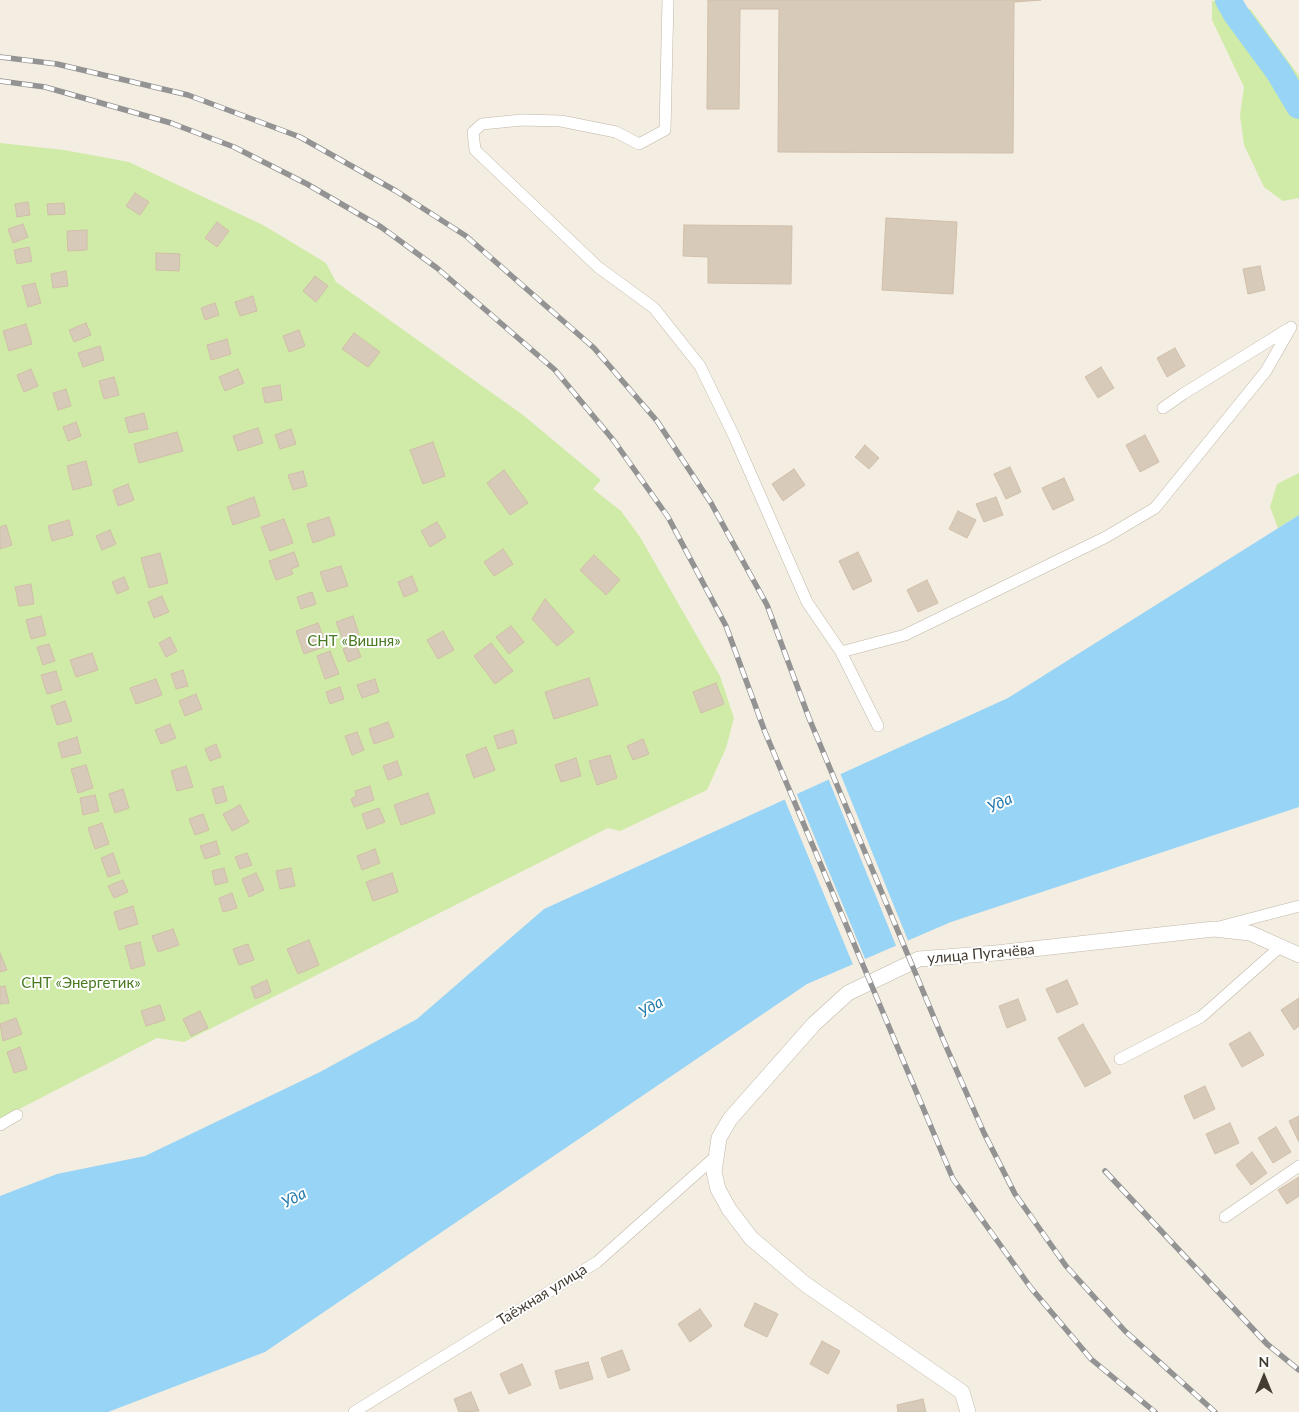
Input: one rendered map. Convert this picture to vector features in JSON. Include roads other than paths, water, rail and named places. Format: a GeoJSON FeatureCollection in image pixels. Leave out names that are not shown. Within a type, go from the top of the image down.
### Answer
{"type":"FeatureCollection","features":[{"type":"Feature","properties":{"kind":"street"},"geometry":{"type":"LineString","coordinates":[[668,0],[665,130],[639,144],[616,132],[561,121],[522,120],[482,124],[473,132],[475,150],[598,268],[654,308],[700,366],[734,436],[807,602],[841,652],[878,726]]}},
{"type":"Feature","properties":{"kind":"street"},"geometry":{"type":"LineString","coordinates":[[841,652],[905,635],[1106,537],[1155,508],[1266,370],[1290,327],[1163,408]]}},
{"type":"Feature","properties":{"kind":"street"},"geometry":{"type":"LineString","coordinates":[[1214,929],[1299,906]]}},
{"type":"Feature","properties":{"kind":"street","name":"улица Пугачёва"},"geometry":{"type":"LineString","coordinates":[[968,1412],[962,1392],[805,1284],[751,1238],[729,1209],[718,1189],[714,1172],[719,1138],[730,1119],[814,1024],[848,993],[919,959],[996,953],[1214,929],[1250,933],[1299,955]]}},
{"type":"Feature","properties":{"kind":"street"},"geometry":{"type":"LineString","coordinates":[[1120,1059],[1201,1017],[1280,947]]}},
{"type":"Feature","properties":{"kind":"street"},"geometry":{"type":"LineString","coordinates":[[0,1125],[17,1115]]}},
{"type":"Feature","properties":{"kind":"street","name":"Таёжная улица"},"geometry":{"type":"LineString","coordinates":[[354,1412],[597,1262],[715,1157]]}},
{"type":"Feature","properties":{"kind":"street"},"geometry":{"type":"LineString","coordinates":[[1225,1217],[1299,1166]]}},
{"type":"Feature","properties":{"kind":"water","name":"Уда"},"geometry":{"type":"Polygon","coordinates":[[[1299,515],[1299,807],[951,922],[807,984],[265,1352],[108,1412],[0,1412],[0,1196],[57,1174],[145,1156],[320,1072],[417,1019],[544,909],[1008,698],[1299,515]]]}},
{"type":"Feature","properties":{"kind":"waterway"},"geometry":{"type":"LineString","coordinates":[[1228,0],[1236,14],[1278,71],[1299,106]]}},
{"type":"Feature","properties":{"kind":"railway"},"geometry":{"type":"LineString","coordinates":[[0,57],[57,64],[188,95],[300,137],[396,191],[466,236],[594,348],[657,421],[711,503],[767,605],[809,718],[945,1044],[984,1133],[1015,1194],[1066,1266],[1125,1331],[1215,1412]]}},
{"type":"Feature","properties":{"kind":"railway"},"geometry":{"type":"LineString","coordinates":[[0,81],[45,87],[171,123],[234,147],[307,184],[381,227],[437,268],[555,370],[614,441],[668,517],[726,626],[765,732],[953,1179],[1031,1288],[1091,1359],[1155,1412]]}},
{"type":"Feature","properties":{"kind":"railway"},"geometry":{"type":"LineString","coordinates":[[1105,1171],[1267,1344],[1299,1370]]}},
{"type":"Feature","properties":{"kind":"park label","name":"СНТ «Вишня»"},"geometry":{"type":"Point","coordinates":[354,641]}},
{"type":"Feature","properties":{"kind":"park label","name":"СНТ «Энергетик»"},"geometry":{"type":"Point","coordinates":[81,983]}}]}
